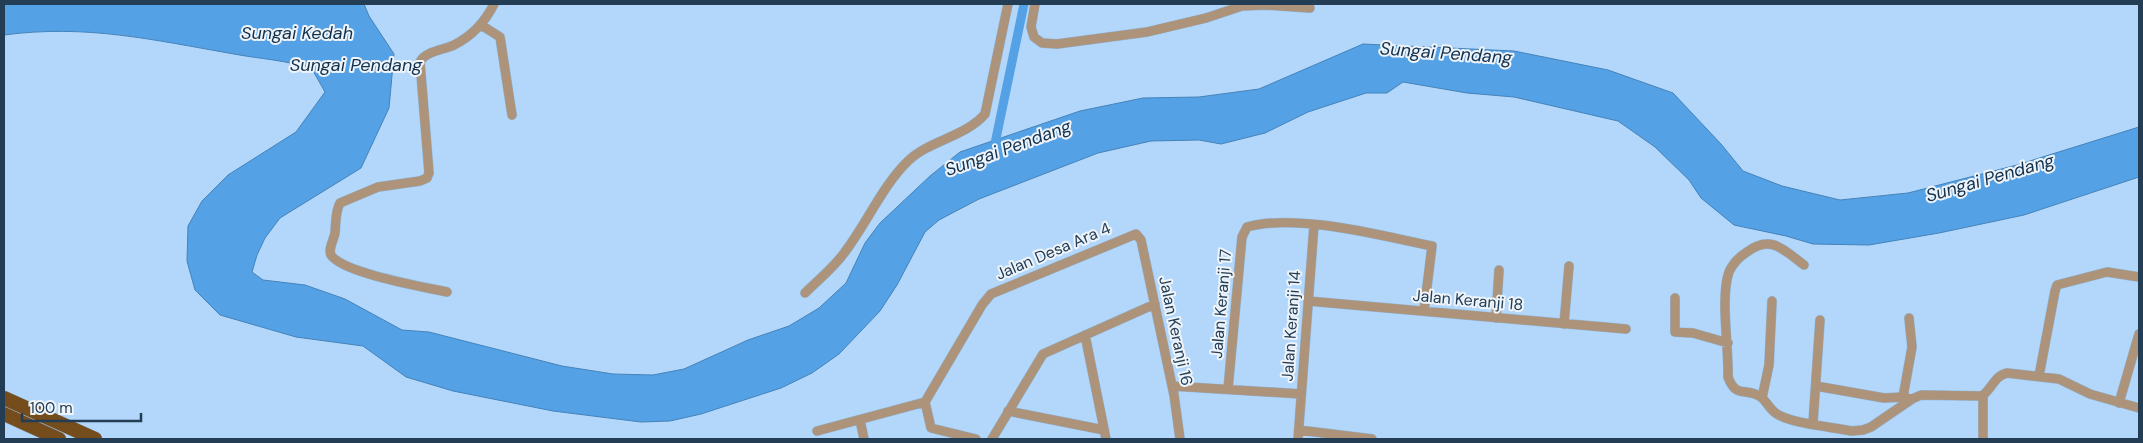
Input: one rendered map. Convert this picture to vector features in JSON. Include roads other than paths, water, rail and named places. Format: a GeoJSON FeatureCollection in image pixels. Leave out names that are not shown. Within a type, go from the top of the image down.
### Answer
{"type":"FeatureCollection","features":[{"type":"Feature","properties":{"kind":"highway"},"geometry":{"type":"LineString","coordinates":[[4,398],[95,439]]}},
{"type":"Feature","properties":{"kind":"highway"},"geometry":{"type":"LineString","coordinates":[[4,414],[59,439]]}},
{"type":"Feature","properties":{"kind":"street"},"geometry":{"type":"LineString","coordinates":[[447,292],[349,268],[336,260],[331,254],[330,249],[335,234],[337,210],[342,202],[378,187],[423,181],[427,178],[429,173],[420,62],[423,57],[460,42],[481,25],[494,4]]}},
{"type":"Feature","properties":{"kind":"street"},"geometry":{"type":"LineString","coordinates":[[805,293],[843,255],[909,160],[932,145],[974,124],[985,114],[1008,4]]}},
{"type":"Feature","properties":{"kind":"street"},"geometry":{"type":"LineString","coordinates":[[1035,4],[1031,27],[1034,37],[1042,43],[1057,44],[1147,32],[1206,18],[1242,6],[1265,4],[1310,8]]}},
{"type":"Feature","properties":{"kind":"street"},"geometry":{"type":"LineString","coordinates":[[481,25],[500,37],[512,116]]}},
{"type":"Feature","properties":{"kind":"street","name":"Jalan Keranji 17"},"geometry":{"type":"LineString","coordinates":[[1228,389],[1244,230],[1251,226],[1278,223],[1314,225]]}},
{"type":"Feature","properties":{"kind":"street"},"geometry":{"type":"LineString","coordinates":[[1314,225],[1349,229],[1432,246],[1424,311]]}},
{"type":"Feature","properties":{"kind":"street","name":"Jalan Keranji 14"},"geometry":{"type":"LineString","coordinates":[[1298,435],[1314,225]]}},
{"type":"Feature","properties":{"kind":"street","name":"Jalan Keranji 16"},"geometry":{"type":"LineString","coordinates":[[1133,234],[1138,235],[1141,240],[1172,386],[1180,439]]}},
{"type":"Feature","properties":{"kind":"street","name":"Jalan Desa Ara 4"},"geometry":{"type":"LineString","coordinates":[[925,402],[982,305],[991,294],[1133,234]]}},
{"type":"Feature","properties":{"kind":"street"},"geometry":{"type":"LineString","coordinates":[[1804,265],[1779,247],[1766,243],[1756,246],[1738,258],[1730,272],[1726,290],[1728,377],[1732,386],[1737,391],[1762,398],[1777,414],[1786,418],[1852,431],[1871,427],[1908,398],[1912,347],[1909,318]]}},
{"type":"Feature","properties":{"kind":"street"},"geometry":{"type":"LineString","coordinates":[[1564,324],[1568,266]]}},
{"type":"Feature","properties":{"kind":"street"},"geometry":{"type":"LineString","coordinates":[[1496,318],[1499,270]]}},
{"type":"Feature","properties":{"kind":"street"},"geometry":{"type":"LineString","coordinates":[[2040,376],[2057,286],[2107,272],[2139,277]]}},
{"type":"Feature","properties":{"kind":"street"},"geometry":{"type":"LineString","coordinates":[[1675,298],[1676,332],[1693,333],[1728,343]]}},
{"type":"Feature","properties":{"kind":"street","name":"Jalan Keranji 18"},"geometry":{"type":"LineString","coordinates":[[1308,301],[1626,329]]}},
{"type":"Feature","properties":{"kind":"street"},"geometry":{"type":"LineString","coordinates":[[1762,398],[1768,375],[1772,301]]}},
{"type":"Feature","properties":{"kind":"street"},"geometry":{"type":"LineString","coordinates":[[992,439],[1043,354],[1155,304]]}},
{"type":"Feature","properties":{"kind":"street"},"geometry":{"type":"LineString","coordinates":[[1813,423],[1820,320]]}},
{"type":"Feature","properties":{"kind":"street"},"geometry":{"type":"LineString","coordinates":[[2119,403],[2137,348],[2139,334]]}},
{"type":"Feature","properties":{"kind":"street"},"geometry":{"type":"LineString","coordinates":[[1085,335],[1106,439]]}},
{"type":"Feature","properties":{"kind":"street"},"geometry":{"type":"LineString","coordinates":[[1983,439],[1983,395],[2001,375],[2011,374],[2060,379],[2090,394],[2139,408]]}},
{"type":"Feature","properties":{"kind":"street"},"geometry":{"type":"LineString","coordinates":[[1172,386],[1301,394]]}},
{"type":"Feature","properties":{"kind":"street"},"geometry":{"type":"LineString","coordinates":[[1816,386],[1884,398],[1908,398],[1934,394],[1983,395]]}},
{"type":"Feature","properties":{"kind":"street"},"geometry":{"type":"LineString","coordinates":[[817,431],[925,402],[931,428],[976,439]]}},
{"type":"Feature","properties":{"kind":"street"},"geometry":{"type":"LineString","coordinates":[[1008,411],[1104,430]]}},
{"type":"Feature","properties":{"kind":"street"},"geometry":{"type":"LineString","coordinates":[[860,420],[864,439]]}},
{"type":"Feature","properties":{"kind":"street"},"geometry":{"type":"LineString","coordinates":[[1298,435],[1372,439]]}},
{"type":"Feature","properties":{"kind":"water","name":"Sungai Pendang"},"geometry":{"type":"Polygon","coordinates":[[[4,4],[364,4],[369,16],[394,54],[389,108],[361,168],[280,218],[265,238],[252,272],[263,280],[305,285],[345,299],[402,330],[429,332],[562,366],[613,374],[653,375],[684,369],[748,340],[789,326],[819,308],[846,283],[865,243],[880,223],[930,176],[960,152],[1080,111],[1143,98],[1199,97],[1259,89],[1363,44],[1514,51],[1608,70],[1673,93],[1721,144],[1743,171],[1782,186],[1840,200],[1908,193],[2017,165],[2139,127],[2139,177],[2024,215],[1939,233],[1869,245],[1813,244],[1734,225],[1701,198],[1689,180],[1655,147],[1618,121],[1514,97],[1467,93],[1403,82],[1387,93],[1366,93],[1308,112],[1265,133],[1221,144],[1199,140],[1151,141],[1098,153],[979,199],[939,220],[925,232],[897,285],[880,311],[839,354],[812,373],[781,388],[701,414],[670,421],[641,422],[553,411],[453,391],[406,377],[363,346],[296,337],[220,315],[195,290],[187,261],[188,226],[202,201],[228,175],[296,132],[325,92],[312,69],[283,62],[120,35],[64,31],[4,35],[4,4]]]}},
{"type":"Feature","properties":{"kind":"waterway"},"geometry":{"type":"LineString","coordinates":[[993,153],[1024,4]]}},
{"type":"Feature","properties":{"kind":"water label","name":"Sungai Kedah"},"geometry":{"type":"Point","coordinates":[297,33]}}]}
